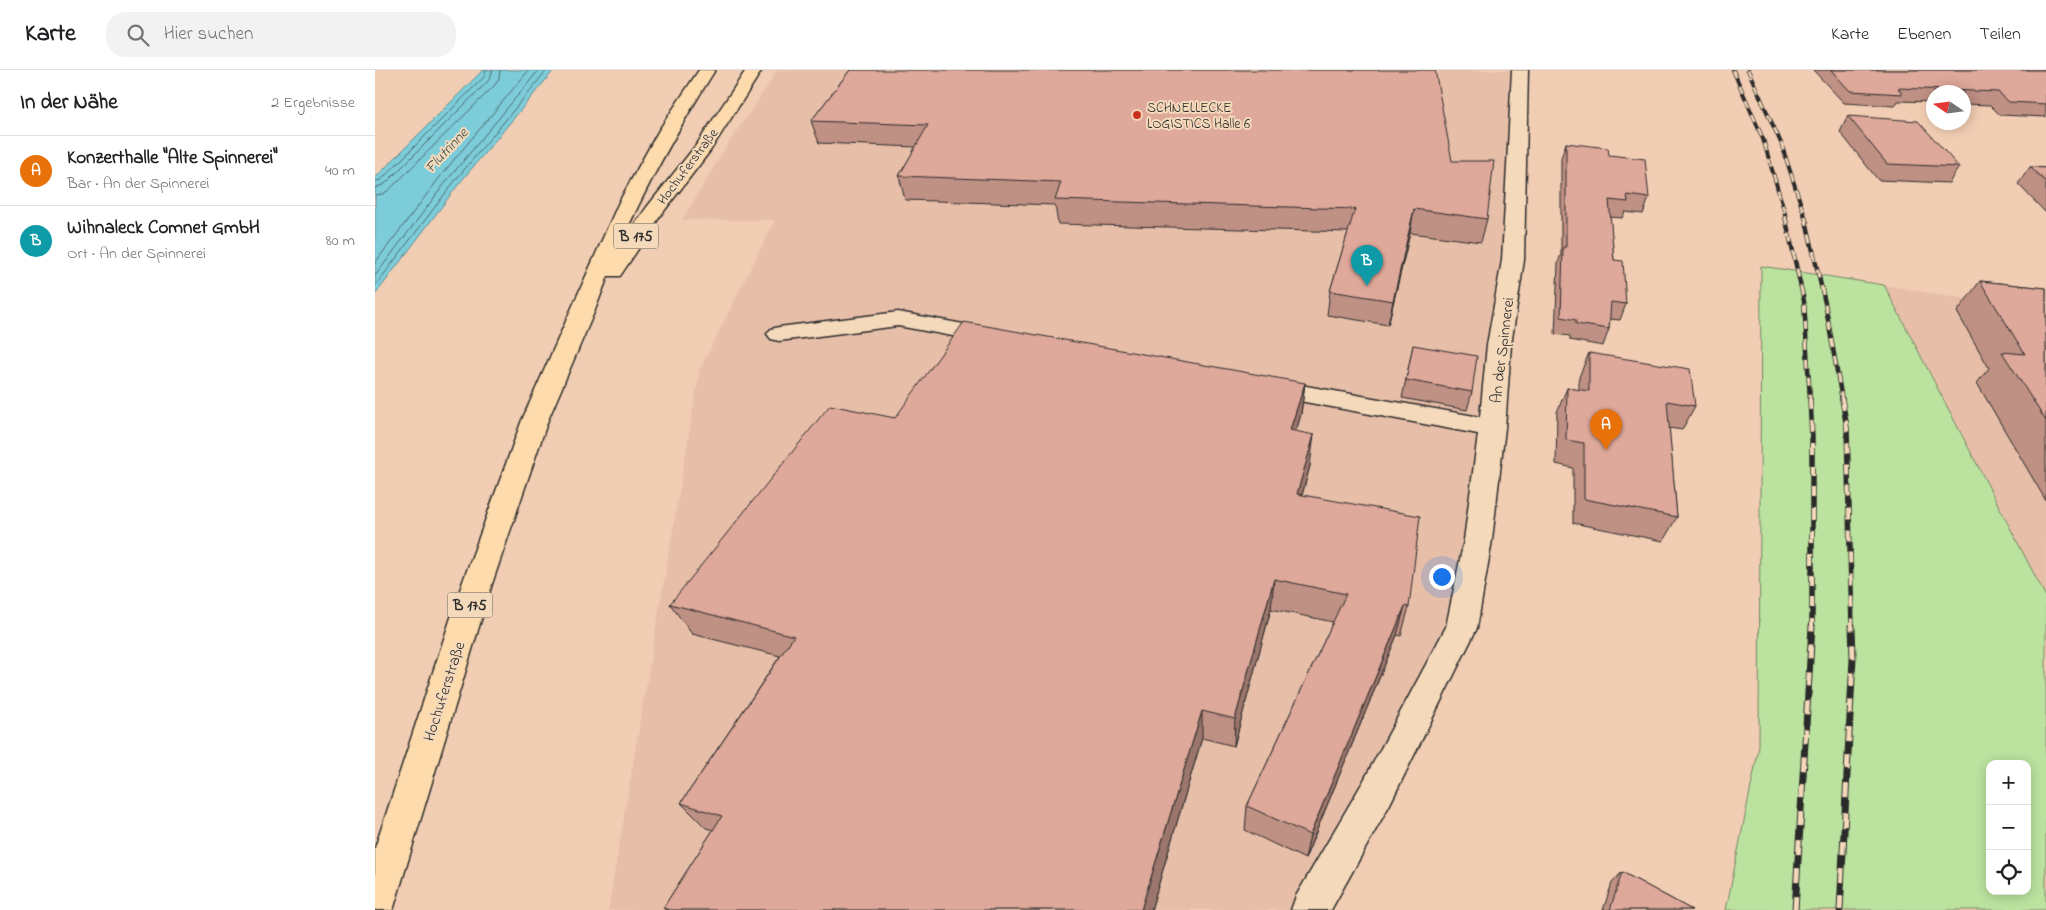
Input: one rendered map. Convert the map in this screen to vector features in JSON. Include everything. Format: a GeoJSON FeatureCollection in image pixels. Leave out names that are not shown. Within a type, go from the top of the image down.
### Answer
{"type":"FeatureCollection","features":[{"type":"Feature","properties":{"kind":"main road","name":"Hochuferstraße"},"geometry":{"type":"LineString","coordinates":[[375,907],[486,557],[535,420],[629,202],[668,130],[707,70]]}},
{"type":"Feature","properties":{"kind":"main road","name":"Hochuferstraße"},"geometry":{"type":"LineString","coordinates":[[584,310],[654,211],[704,146],[755,71]]}},
{"type":"Feature","properties":{"kind":"street","name":"An der Spinnerei"},"geometry":{"type":"LineString","coordinates":[[1310,910],[1377,792],[1461,628],[1477,540],[1492,428],[1499,344],[1513,260],[1521,70]]}},
{"type":"Feature","properties":{"kind":"street"},"geometry":{"type":"LineString","coordinates":[[779,334],[898,319],[1014,340]]}},
{"type":"Feature","properties":{"kind":"street"},"geometry":{"type":"LineString","coordinates":[[1243,382],[1492,428]]}},
{"type":"Feature","properties":{"kind":"shaded area"},"geometry":{"type":"Polygon","coordinates":[[[776,70],[1520,70],[1499,345],[1461,628],[1310,910],[608,910],[700,369],[775,220],[682,220],[726,147],[771,81],[776,70]]]}},
{"type":"Feature","properties":{"kind":"shaded area"},"geometry":{"type":"Polygon","coordinates":[[[1884,285],[2046,312],[2046,597],[1884,285]]]}},
{"type":"Feature","properties":{"kind":"green space"},"geometry":{"type":"Polygon","coordinates":[[[1761,266],[1884,285],[2046,597],[2046,910],[1726,910],[1759,747],[1761,266]]]}},
{"type":"Feature","properties":{"kind":"water","name":"Flutrinne"},"geometry":{"type":"Polygon","coordinates":[[[483,70],[554,70],[458,185],[375,295],[375,178],[483,70]]]}},
{"type":"Feature","properties":{"kind":"building","name":"SCHNELLECKE LOGISTICS Halle 6"},"geometry":{"type":"Polygon","coordinates":[[[850,70],[1435,70],[1452,161],[1494,161],[1487,219],[1414,209],[1393,301],[1330,291],[1355,209],[1055,200],[1061,182],[899,176],[928,125],[811,121],[850,70]]]}},
{"type":"Feature","properties":{"kind":"building"},"geometry":{"type":"Polygon","coordinates":[[[1831,70],[2046,70],[2046,104],[2009,102],[1998,92],[1971,91],[1971,85],[1926,85],[1926,89],[1898,88],[1902,94],[1850,91],[1831,70]]]}},
{"type":"Feature","properties":{"kind":"building"},"geometry":{"type":"Polygon","coordinates":[[[1848,116],[1918,121],[1959,167],[1887,164],[1848,116]]]}},
{"type":"Feature","properties":{"kind":"building"},"geometry":{"type":"Polygon","coordinates":[[[1566,143],[1608,148],[1609,155],[1645,159],[1649,198],[1627,195],[1628,202],[1609,200],[1614,260],[1623,261],[1626,304],[1611,302],[1609,329],[1576,324],[1576,320],[1561,317],[1563,247],[1566,247],[1566,143]]]}},
{"type":"Feature","properties":{"kind":"building"},"geometry":{"type":"Polygon","coordinates":[[[2030,167],[2046,168],[2046,182],[2030,167]]]}},
{"type":"Feature","properties":{"kind":"building"},"geometry":{"type":"Polygon","coordinates":[[[1980,281],[2046,288],[2046,421],[2002,352],[2025,354],[1980,281]]]}},
{"type":"Feature","properties":{"kind":"building"},"geometry":{"type":"Polygon","coordinates":[[[964,322],[1305,383],[1290,430],[1314,435],[1297,494],[1420,516],[1409,607],[1405,606],[1310,835],[1247,806],[1346,594],[1274,579],[1235,719],[1202,711],[1141,910],[670,910],[663,908],[722,816],[681,803],[794,636],[670,604],[830,405],[895,418],[964,322]]]}},
{"type":"Feature","properties":{"kind":"building"},"geometry":{"type":"Polygon","coordinates":[[[1413,345],[1477,356],[1472,392],[1406,380],[1413,345]]]}},
{"type":"Feature","properties":{"kind":"building"},"geometry":{"type":"Polygon","coordinates":[[[1589,353],[1690,369],[1695,406],[1667,401],[1677,517],[1584,499],[1584,443],[1566,440],[1567,388],[1589,391],[1589,353]]]}},
{"type":"Feature","properties":{"kind":"building"},"geometry":{"type":"Polygon","coordinates":[[[1622,872],[1692,910],[1610,910],[1622,872]]]}},
{"type":"Feature","properties":{"kind":"railway"},"geometry":{"type":"LineString","coordinates":[[1733,70],[1763,139],[1786,217]]}},
{"type":"Feature","properties":{"kind":"railway"},"geometry":{"type":"LineString","coordinates":[[1748,70],[1781,143],[1805,217]]}},
{"type":"Feature","properties":{"kind":"railway"},"geometry":{"type":"LineString","coordinates":[[1785,216],[1804,301],[1810,400]]}},
{"type":"Feature","properties":{"kind":"railway"},"geometry":{"type":"LineString","coordinates":[[1805,216],[1825,303],[1842,400]]}},
{"type":"Feature","properties":{"kind":"railway"},"geometry":{"type":"LineString","coordinates":[[1810,399],[1812,437],[1812,626]]}},
{"type":"Feature","properties":{"kind":"railway"},"geometry":{"type":"LineString","coordinates":[[1842,399],[1847,428],[1852,628]]}},
{"type":"Feature","properties":{"kind":"railway"},"geometry":{"type":"LineString","coordinates":[[1795,910],[1812,626]]}},
{"type":"Feature","properties":{"kind":"railway"},"geometry":{"type":"LineString","coordinates":[[1840,910],[1853,658],[1852,626]]}},
{"type":"Feature","properties":{"kind":"place","name":"SCHNELLECKE LOGISTICS Halle 6"},"geometry":{"type":"Point","coordinates":[1137,115]}},
{"type":"Feature","properties":{"kind":"place","name":"Wihnaleck Comnet GmbH"},"geometry":{"type":"Point","coordinates":[1367,286]}},
{"type":"Feature","properties":{"kind":"place","name":"Konzerthalle \"Alte Spinnerei\""},"geometry":{"type":"Point","coordinates":[1606,450]}}]}
